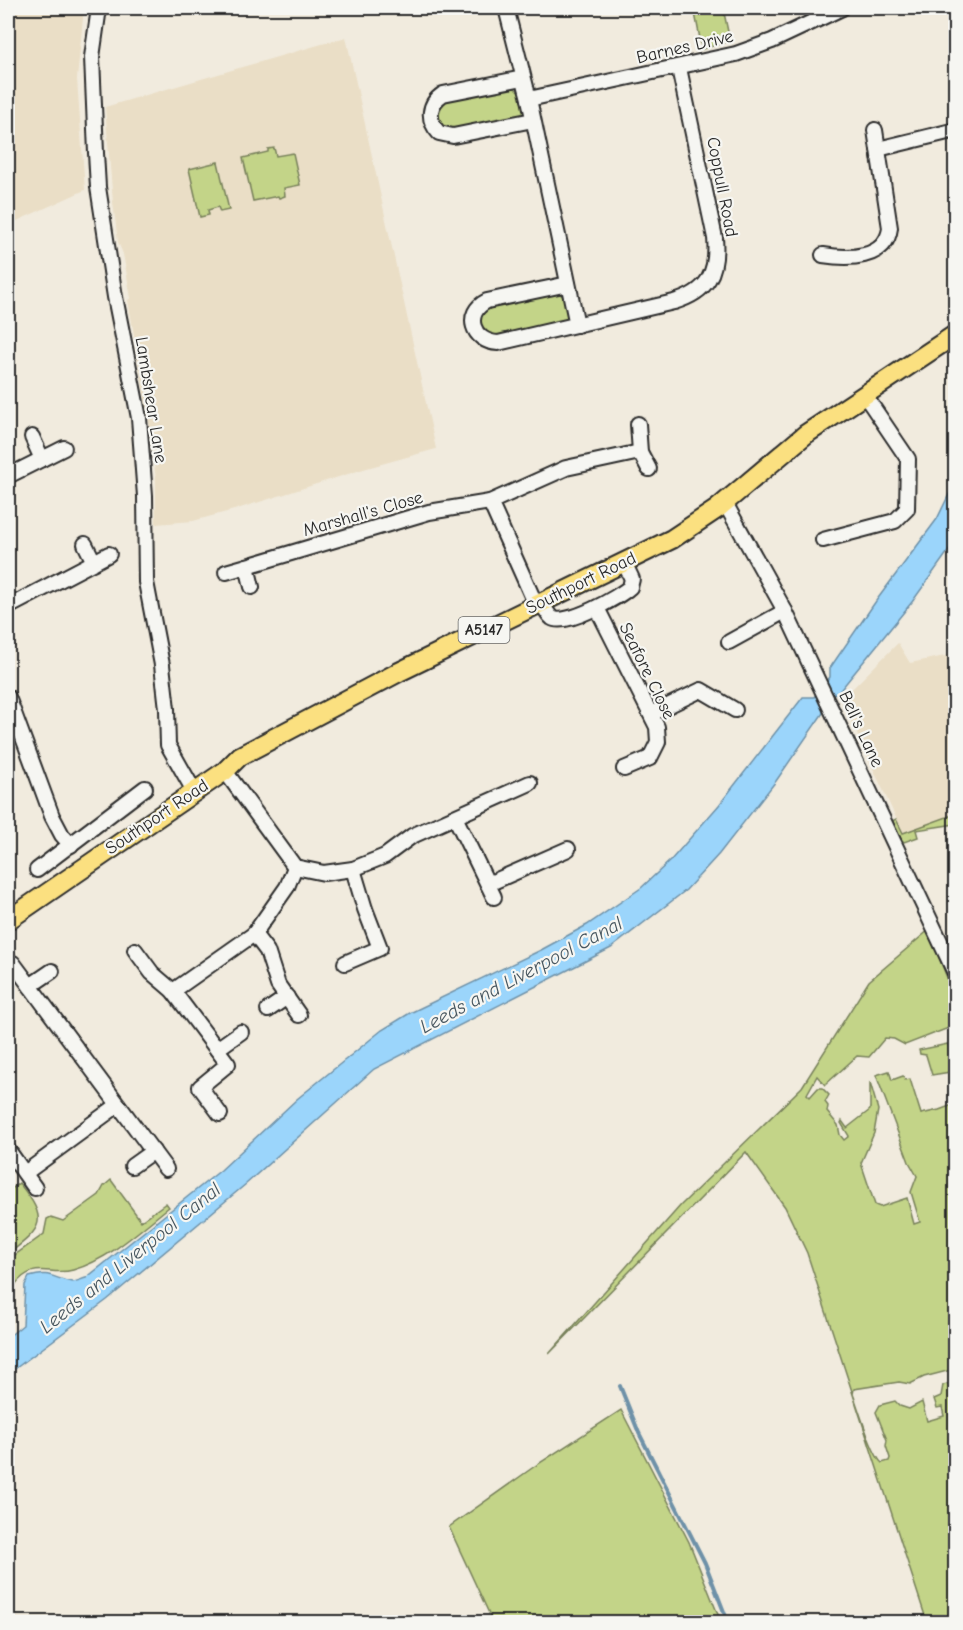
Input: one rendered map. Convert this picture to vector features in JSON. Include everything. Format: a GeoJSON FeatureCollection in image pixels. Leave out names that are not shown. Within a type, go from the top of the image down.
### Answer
{"type":"FeatureCollection","features":[{"type":"Feature","properties":{"kind":"main road","name":"Southport Road"},"geometry":{"type":"LineString","coordinates":[[8,920],[225,771],[240,756],[399,672],[672,539],[725,502],[806,434],[956,334]]}},
{"type":"Feature","properties":{"kind":"street","name":"Lambshear Lane"},"geometry":{"type":"LineString","coordinates":[[99,8],[92,57],[96,162],[115,297],[139,418],[145,495],[146,582],[162,665],[168,745],[194,791]]}},
{"type":"Feature","properties":{"kind":"street"},"geometry":{"type":"LineString","coordinates":[[506,8],[529,99],[578,325]]}},
{"type":"Feature","properties":{"kind":"street","name":"Barnes Drive"},"geometry":{"type":"LineString","coordinates":[[529,99],[679,68],[752,49],[842,8]]}},
{"type":"Feature","properties":{"kind":"street","name":"Coppull Road"},"geometry":{"type":"LineString","coordinates":[[568,284],[482,303],[475,313],[474,326],[480,338],[498,343],[686,298],[701,289],[712,273],[716,252],[715,238],[679,68]]}},
{"type":"Feature","properties":{"kind":"street"},"geometry":{"type":"LineString","coordinates":[[524,78],[443,94],[433,105],[430,120],[439,133],[453,136],[532,120]]}},
{"type":"Feature","properties":{"kind":"street"},"geometry":{"type":"LineString","coordinates":[[823,255],[840,258],[864,255],[886,244],[890,228],[875,130]]}},
{"type":"Feature","properties":{"kind":"street"},"geometry":{"type":"LineString","coordinates":[[878,149],[956,130]]}},
{"type":"Feature","properties":{"kind":"street"},"geometry":{"type":"LineString","coordinates":[[824,540],[895,521],[907,509],[908,459],[864,394]]}},
{"type":"Feature","properties":{"kind":"street"},"geometry":{"type":"LineString","coordinates":[[638,423],[640,452],[649,469]]}},
{"type":"Feature","properties":{"kind":"street"},"geometry":{"type":"LineString","coordinates":[[32,437],[42,459]]}},
{"type":"Feature","properties":{"kind":"street"},"geometry":{"type":"LineString","coordinates":[[8,476],[64,448]]}},
{"type":"Feature","properties":{"kind":"street","name":"Marshall's Close"},"geometry":{"type":"LineString","coordinates":[[226,572],[429,512],[490,502],[566,468],[640,452]]}},
{"type":"Feature","properties":{"kind":"street"},"geometry":{"type":"LineString","coordinates":[[490,502],[539,604]]}},
{"type":"Feature","properties":{"kind":"street","name":"Bell's Lane"},"geometry":{"type":"LineString","coordinates":[[725,502],[785,611],[828,698],[956,975]]}},
{"type":"Feature","properties":{"kind":"street"},"geometry":{"type":"LineString","coordinates":[[85,544],[94,562]]}},
{"type":"Feature","properties":{"kind":"street"},"geometry":{"type":"LineString","coordinates":[[8,607],[109,554]]}},
{"type":"Feature","properties":{"kind":"street","name":"Seafore Close"},"geometry":{"type":"LineString","coordinates":[[539,604],[555,620],[566,619],[597,608],[630,587],[632,579],[624,562]]}},
{"type":"Feature","properties":{"kind":"street"},"geometry":{"type":"LineString","coordinates":[[247,566],[252,587]]}},
{"type":"Feature","properties":{"kind":"street","name":"Seafore Close"},"geometry":{"type":"LineString","coordinates":[[597,608],[657,727],[658,742],[650,758],[624,769]]}},
{"type":"Feature","properties":{"kind":"street"},"geometry":{"type":"LineString","coordinates":[[729,642],[785,611]]}},
{"type":"Feature","properties":{"kind":"street"},"geometry":{"type":"LineString","coordinates":[[651,714],[702,690],[735,710]]}},
{"type":"Feature","properties":{"kind":"street"},"geometry":{"type":"LineString","coordinates":[[8,697],[52,816],[62,835],[71,844]]}},
{"type":"Feature","properties":{"kind":"street"},"geometry":{"type":"LineString","coordinates":[[225,771],[295,867],[324,873],[353,869],[385,856],[412,836],[530,783]]}},
{"type":"Feature","properties":{"kind":"street"},"geometry":{"type":"LineString","coordinates":[[36,870],[145,789]]}},
{"type":"Feature","properties":{"kind":"street"},"geometry":{"type":"LineString","coordinates":[[455,817],[494,897]]}},
{"type":"Feature","properties":{"kind":"street"},"geometry":{"type":"LineString","coordinates":[[488,884],[568,849]]}},
{"type":"Feature","properties":{"kind":"street"},"geometry":{"type":"LineString","coordinates":[[172,991],[254,934],[287,887],[295,867]]}},
{"type":"Feature","properties":{"kind":"street"},"geometry":{"type":"LineString","coordinates":[[345,963],[380,948],[353,869]]}},
{"type":"Feature","properties":{"kind":"street"},"geometry":{"type":"LineString","coordinates":[[254,934],[267,951],[278,985],[299,1015]]}},
{"type":"Feature","properties":{"kind":"street"},"geometry":{"type":"LineString","coordinates":[[135,950],[152,973],[172,991],[228,1064],[200,1087],[220,1114]]}},
{"type":"Feature","properties":{"kind":"street"},"geometry":{"type":"LineString","coordinates":[[13,963],[166,1169]]}},
{"type":"Feature","properties":{"kind":"street"},"geometry":{"type":"LineString","coordinates":[[30,986],[52,971]]}},
{"type":"Feature","properties":{"kind":"street"},"geometry":{"type":"LineString","coordinates":[[268,1010],[287,997]]}},
{"type":"Feature","properties":{"kind":"street"},"geometry":{"type":"LineString","coordinates":[[217,1049],[241,1032]]}},
{"type":"Feature","properties":{"kind":"street"},"geometry":{"type":"LineString","coordinates":[[24,1173],[118,1105]]}},
{"type":"Feature","properties":{"kind":"street"},"geometry":{"type":"LineString","coordinates":[[8,1150],[35,1188]]}},
{"type":"Feature","properties":{"kind":"street"},"geometry":{"type":"LineString","coordinates":[[132,1166],[153,1151]]}},
{"type":"Feature","properties":{"kind":"shaded area"},"geometry":{"type":"Polygon","coordinates":[[[8,8],[84,8],[77,79],[85,190],[8,225],[8,8]]]}},
{"type":"Feature","properties":{"kind":"shaded area"},"geometry":{"type":"Polygon","coordinates":[[[346,37],[436,449],[193,521],[156,524],[156,481],[151,433],[128,300],[131,298],[123,254],[118,242],[105,107],[346,37]]]}},
{"type":"Feature","properties":{"kind":"shaded area"},"geometry":{"type":"Polygon","coordinates":[[[898,643],[910,663],[955,654],[955,814],[903,833],[844,706],[848,693],[898,643]]]}},
{"type":"Feature","properties":{"kind":"green space"},"geometry":{"type":"Polygon","coordinates":[[[694,8],[723,8],[730,41],[702,49],[694,8]]]}},
{"type":"Feature","properties":{"kind":"green space"},"geometry":{"type":"Polygon","coordinates":[[[513,87],[520,92],[524,112],[522,116],[451,132],[439,126],[436,110],[446,101],[513,87]]]}},
{"type":"Feature","properties":{"kind":"green space"},"geometry":{"type":"Polygon","coordinates":[[[274,148],[276,156],[293,153],[300,185],[284,188],[285,196],[253,201],[243,158],[268,152],[268,149],[274,148]]]}},
{"type":"Feature","properties":{"kind":"green space"},"geometry":{"type":"Polygon","coordinates":[[[218,162],[229,210],[220,212],[218,207],[208,210],[209,215],[200,217],[189,169],[218,162]]]}},
{"type":"Feature","properties":{"kind":"green space"},"geometry":{"type":"Polygon","coordinates":[[[559,293],[567,307],[564,322],[499,337],[488,333],[481,325],[481,317],[488,308],[559,293]]]}},
{"type":"Feature","properties":{"kind":"green space"},"geometry":{"type":"Polygon","coordinates":[[[955,814],[955,824],[916,830],[918,837],[904,842],[897,835],[892,821],[896,819],[903,833],[955,814]]]}},
{"type":"Feature","properties":{"kind":"green space"},"geometry":{"type":"Polygon","coordinates":[[[930,929],[955,998],[955,1045],[951,1027],[905,1045],[894,1039],[885,1038],[869,1057],[857,1056],[825,1085],[817,1076],[807,1094],[810,1097],[818,1088],[822,1088],[829,1095],[825,1102],[828,1106],[827,1112],[838,1125],[840,1135],[844,1140],[849,1136],[842,1121],[847,1128],[870,1110],[870,1082],[878,1110],[874,1133],[861,1163],[875,1205],[880,1207],[907,1198],[914,1224],[920,1222],[911,1192],[917,1176],[909,1162],[876,1075],[889,1071],[892,1080],[903,1076],[905,1080],[910,1079],[921,1114],[955,1104],[955,1369],[924,1377],[910,1384],[899,1382],[854,1389],[853,1394],[870,1442],[882,1463],[889,1461],[890,1458],[886,1446],[887,1440],[876,1412],[880,1405],[895,1401],[900,1406],[909,1409],[922,1402],[927,1421],[944,1416],[942,1407],[937,1408],[934,1399],[941,1396],[943,1385],[955,1382],[955,1622],[927,1622],[807,1253],[785,1207],[746,1152],[549,1354],[681,1205],[802,1087],[869,981],[930,929]]]}},
{"type":"Feature","properties":{"kind":"green space"},"geometry":{"type":"Polygon","coordinates":[[[948,1044],[951,1058],[950,1072],[932,1075],[926,1055],[920,1054],[919,1050],[948,1044]]]}},
{"type":"Feature","properties":{"kind":"green space"},"geometry":{"type":"Polygon","coordinates":[[[111,1180],[141,1221],[166,1203],[169,1207],[100,1259],[65,1272],[42,1270],[28,1273],[14,1286],[8,1286],[8,1260],[44,1234],[47,1219],[51,1217],[63,1221],[99,1195],[111,1180]]]}},
{"type":"Feature","properties":{"kind":"green space"},"geometry":{"type":"Polygon","coordinates":[[[19,1183],[35,1206],[38,1223],[29,1237],[8,1254],[8,1192],[19,1183]]]}},
{"type":"Feature","properties":{"kind":"green space"},"geometry":{"type":"Polygon","coordinates":[[[621,1410],[689,1542],[721,1622],[493,1622],[449,1527],[535,1466],[621,1410]]]}},
{"type":"Feature","properties":{"kind":"water","name":"Leeds and Liverpool Canal"},"geometry":{"type":"Polygon","coordinates":[[[955,482],[955,542],[912,602],[838,693],[829,694],[824,700],[823,713],[776,781],[719,854],[686,890],[611,948],[374,1069],[246,1184],[107,1300],[8,1374],[8,1337],[23,1325],[25,1285],[29,1277],[42,1274],[72,1282],[86,1278],[221,1170],[297,1099],[382,1030],[410,1013],[541,950],[587,925],[641,888],[671,860],[719,805],[803,697],[814,697],[830,677],[830,668],[937,519],[955,482]]]}},
{"type":"Feature","properties":{"kind":"waterway"},"geometry":{"type":"LineString","coordinates":[[620,1386],[639,1433],[705,1563],[728,1622]]}}]}
